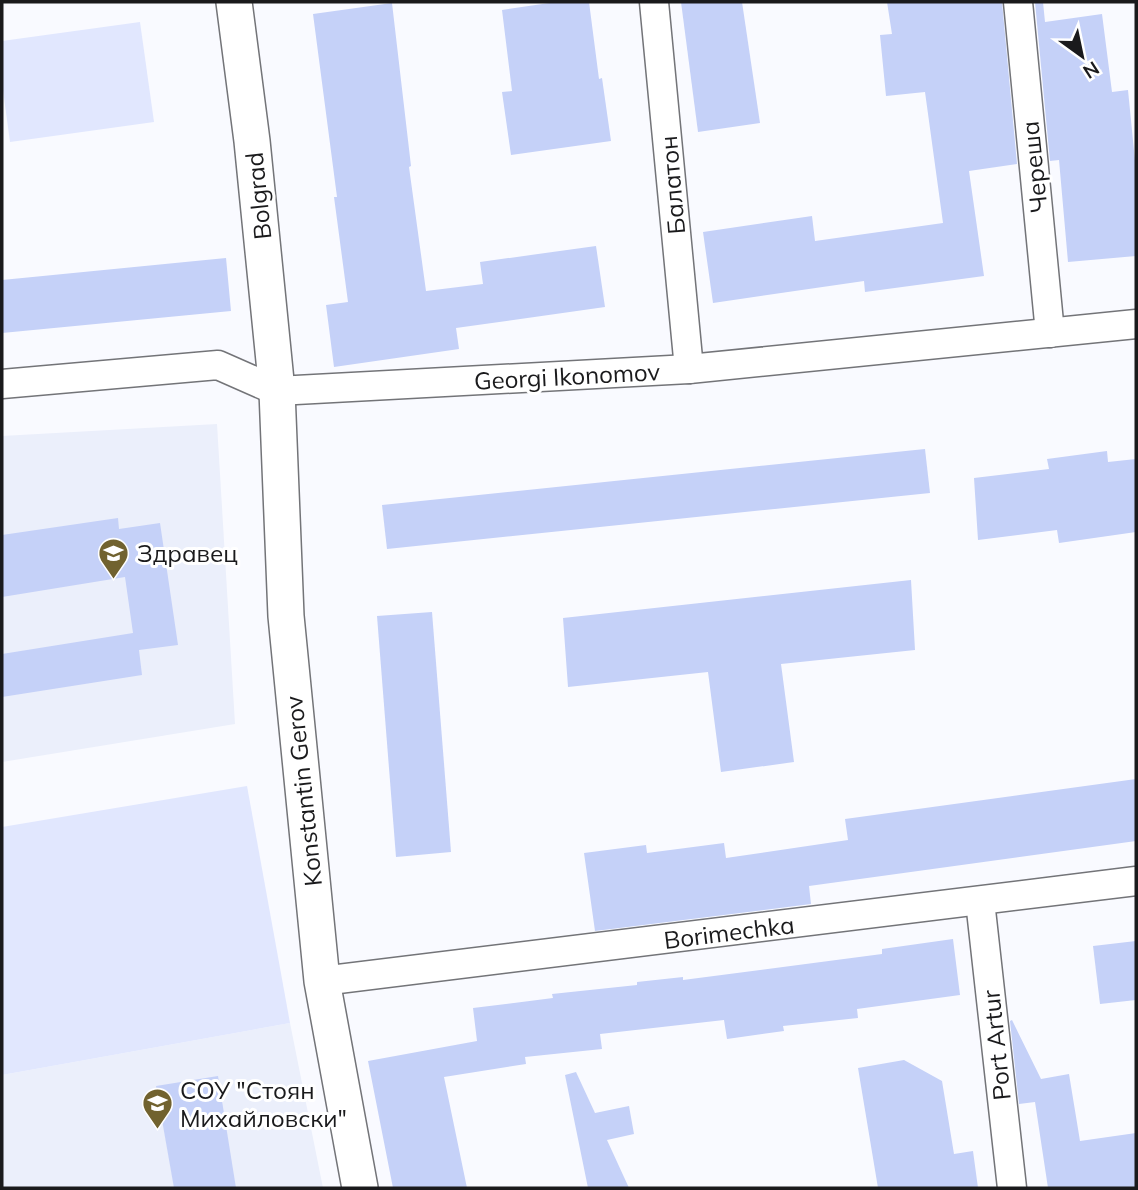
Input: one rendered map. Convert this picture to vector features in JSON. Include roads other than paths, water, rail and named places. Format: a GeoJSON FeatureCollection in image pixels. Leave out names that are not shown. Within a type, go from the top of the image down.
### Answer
{"type":"FeatureCollection","features":[{"type":"Feature","properties":{"kind":"street","name":"Bolgrad"},"geometry":{"type":"LineString","coordinates":[[234,2],[252,141],[277,391]]}},
{"type":"Feature","properties":{"kind":"street","name":"Балатон"},"geometry":{"type":"LineString","coordinates":[[654,2],[689,369]]}},
{"type":"Feature","properties":{"kind":"street","name":"Череша"},"geometry":{"type":"LineString","coordinates":[[1018,2],[1050,333]]}},
{"type":"Feature","properties":{"kind":"street","name":"Georgi Ikonomov"},"geometry":{"type":"LineString","coordinates":[[2,384],[218,365],[277,391],[689,369],[1136,324]]}},
{"type":"Feature","properties":{"kind":"street","name":"Konstantin Gerov"},"geometry":{"type":"LineString","coordinates":[[277,391],[286,616],[322,981],[360,1188]]}},
{"type":"Feature","properties":{"kind":"street","name":"Borimechka"},"geometry":{"type":"LineString","coordinates":[[322,981],[1136,881]]}},
{"type":"Feature","properties":{"kind":"street","name":"Port Artur"},"geometry":{"type":"LineString","coordinates":[[980,901],[1012,1188]]}},
{"type":"Feature","properties":{"kind":"place","name":"Здравец"},"geometry":{"type":"Point","coordinates":[114,580]}},
{"type":"Feature","properties":{"kind":"place","name":"СОУ \"Стоян Михайловски\""},"geometry":{"type":"Point","coordinates":[157,1131]}}]}
